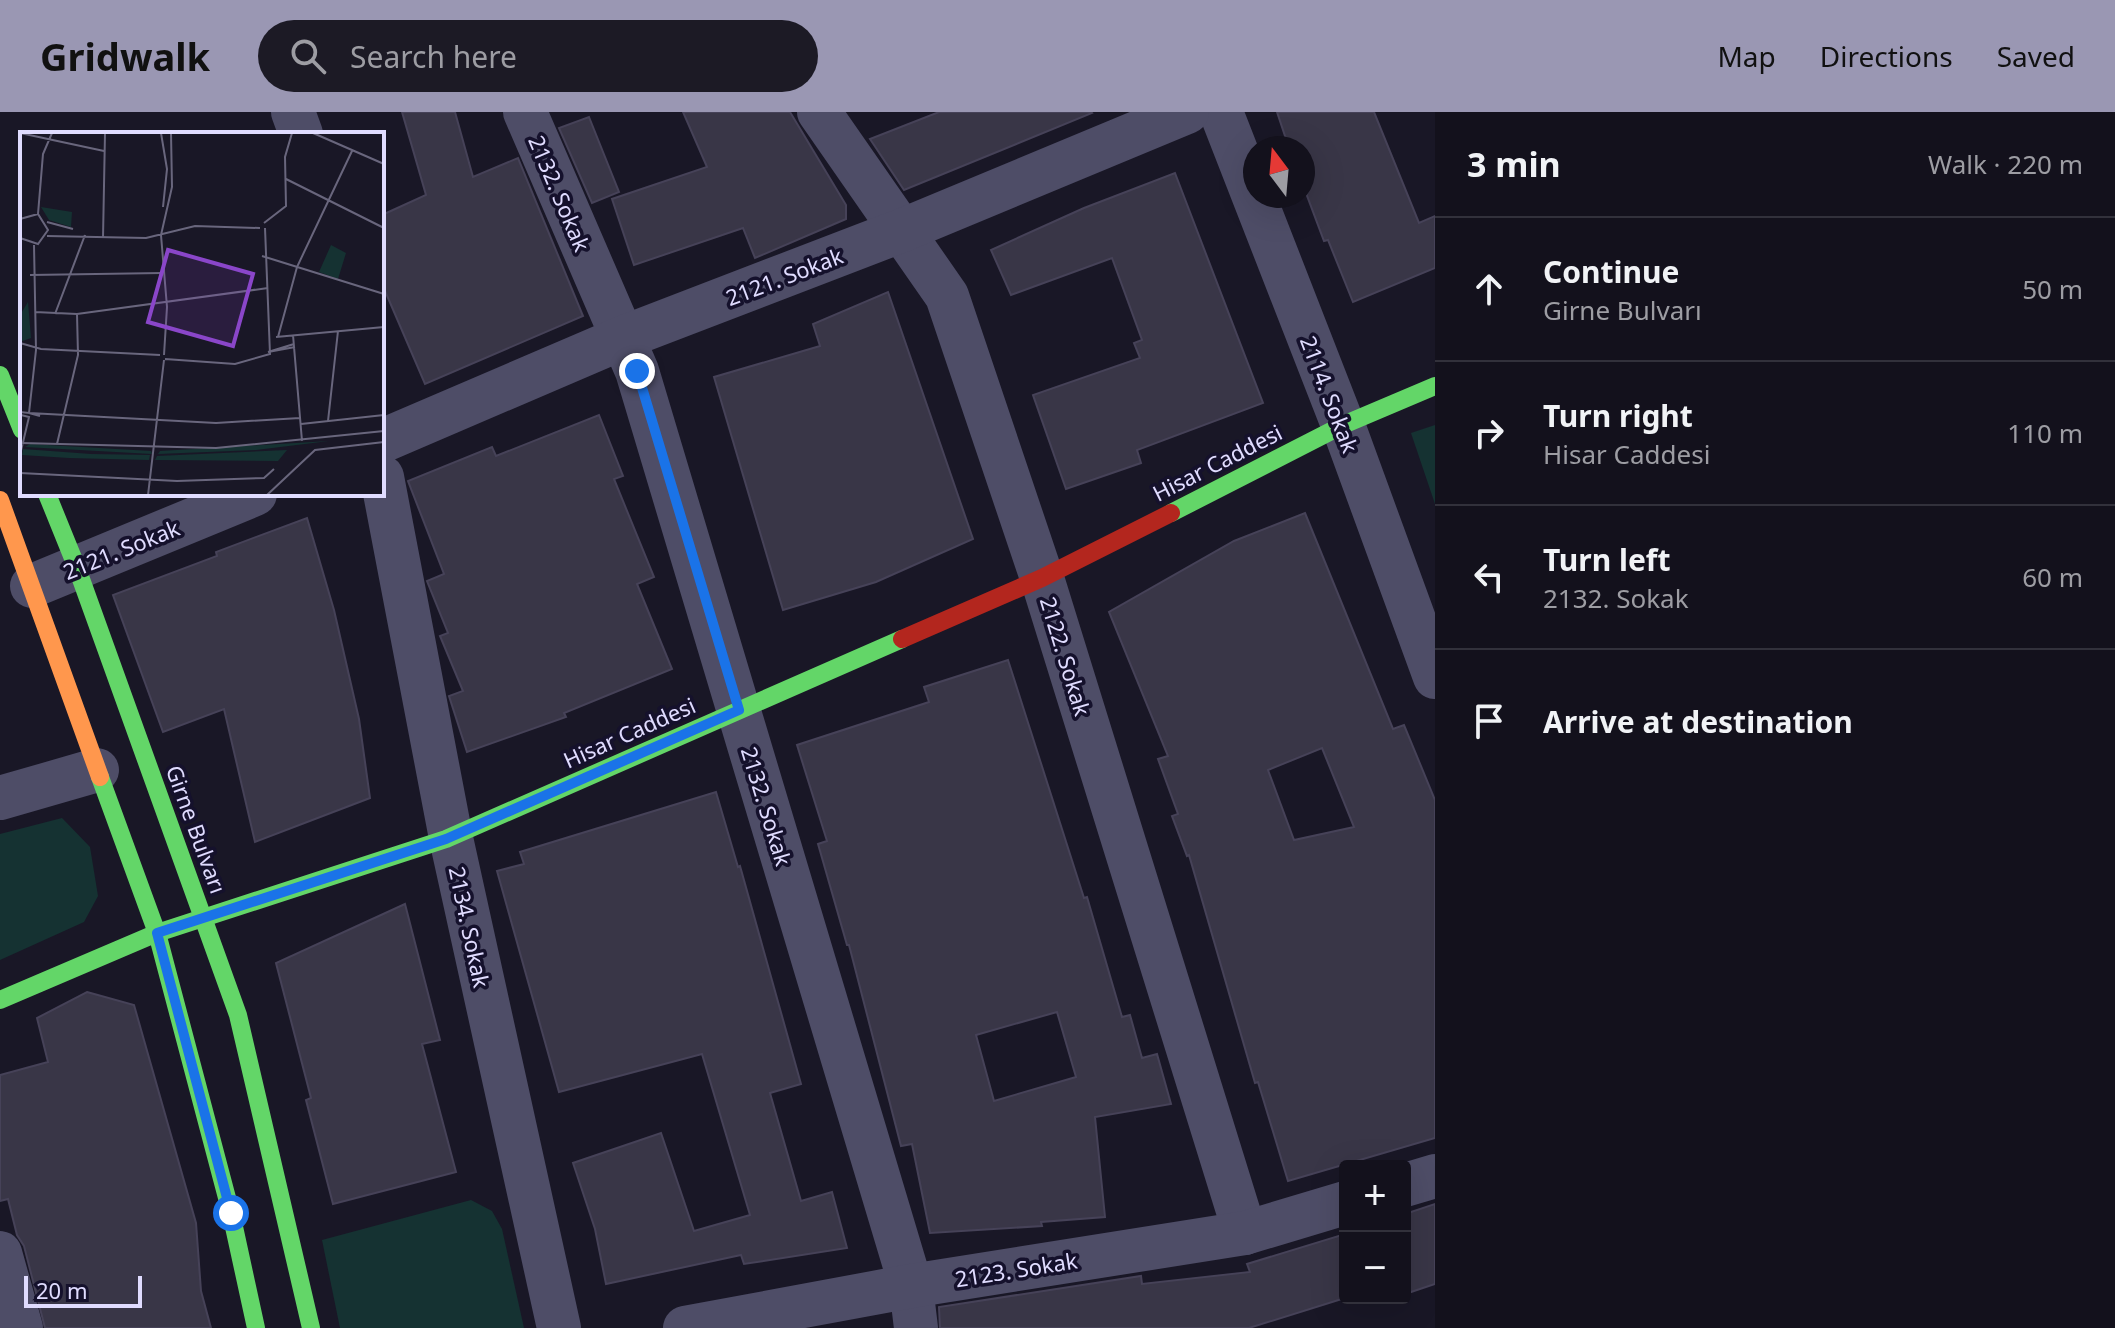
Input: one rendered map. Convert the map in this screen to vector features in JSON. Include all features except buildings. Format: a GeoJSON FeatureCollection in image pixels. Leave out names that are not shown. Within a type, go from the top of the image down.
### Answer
{"type":"FeatureCollection","features":[{"type":"Feature","properties":{"kind":"main road"},"geometry":{"type":"LineString","coordinates":[[0,375],[20,425]]}},
{"type":"Feature","properties":{"kind":"main road","name":"Hisar Caddesi"},"geometry":{"type":"LineString","coordinates":[[0,1000],[157,933],[451,838],[1042,578],[1343,425],[1435,386]]}},
{"type":"Feature","properties":{"kind":"main road","name":"Girne Bulvarı"},"geometry":{"type":"LineString","coordinates":[[48,496],[77,568],[238,1015],[311,1328]]}},
{"type":"Feature","properties":{"kind":"main road"},"geometry":{"type":"LineString","coordinates":[[0,502],[157,933],[231,1213],[256,1328]]}},
{"type":"Feature","properties":{"kind":"street"},"geometry":{"type":"LineString","coordinates":[[293,112],[300,132]]}},
{"type":"Feature","properties":{"kind":"street","name":"2132. Sokak"},"geometry":{"type":"LineString","coordinates":[[525,112],[637,371],[914,1307]]}},
{"type":"Feature","properties":{"kind":"street","name":"2122. Sokak"},"geometry":{"type":"LineString","coordinates":[[819,112],[947,296],[1042,578],[1245,1233]]}},
{"type":"Feature","properties":{"kind":"street","name":"2121. Sokak"},"geometry":{"type":"LineString","coordinates":[[384,440],[623,338],[903,230],[1187,112]]}},
{"type":"Feature","properties":{"kind":"street","name":"2114. Sokak"},"geometry":{"type":"LineString","coordinates":[[1221,112],[1343,425],[1435,677]]}},
{"type":"Feature","properties":{"kind":"street","name":"2134. Sokak"},"geometry":{"type":"LineString","coordinates":[[384,487],[451,838],[559,1328]]}},
{"type":"Feature","properties":{"kind":"street","name":"2121. Sokak"},"geometry":{"type":"LineString","coordinates":[[32,586],[250,496]]}},
{"type":"Feature","properties":{"kind":"street"},"geometry":{"type":"LineString","coordinates":[[0,798],[97,770]]}},
{"type":"Feature","properties":{"kind":"street"},"geometry":{"type":"LineString","coordinates":[[1411,1183],[1435,1176]]}},
{"type":"Feature","properties":{"kind":"street","name":"2123. Sokak"},"geometry":{"type":"LineString","coordinates":[[685,1328],[914,1307],[1245,1233],[1339,1205]]}},
{"type":"Feature","properties":{"kind":"street"},"geometry":{"type":"LineString","coordinates":[[0,1253],[21,1328]]}},
{"type":"Feature","properties":{"kind":"green space"},"geometry":{"type":"Polygon","coordinates":[[[1435,425],[1435,504],[1411,433],[1435,425]]]}},
{"type":"Feature","properties":{"kind":"green space"},"geometry":{"type":"Polygon","coordinates":[[[62,818],[90,847],[98,896],[84,922],[0,960],[0,834],[62,818]]]}},
{"type":"Feature","properties":{"kind":"green space"},"geometry":{"type":"Polygon","coordinates":[[[471,1200],[492,1211],[502,1229],[524,1328],[340,1328],[322,1240],[471,1200]]]}},
{"type":"Feature","properties":{"kind":"traffic: fast"},"geometry":{"type":"LineString","coordinates":[[0,375],[20,425]]}},
{"type":"Feature","properties":{"kind":"traffic: fast"},"geometry":{"type":"LineString","coordinates":[[1171,513],[1343,425],[1435,386]]}},
{"type":"Feature","properties":{"kind":"traffic: fast"},"geometry":{"type":"LineString","coordinates":[[48,496],[77,568],[238,1015],[311,1328]]}},
{"type":"Feature","properties":{"kind":"traffic: fast"},"geometry":{"type":"LineString","coordinates":[[0,1000],[157,933],[446,839],[902,639]]}},
{"type":"Feature","properties":{"kind":"traffic: fast"},"geometry":{"type":"LineString","coordinates":[[100,777],[157,933],[231,1213],[256,1328]]}},
{"type":"Feature","properties":{"kind":"traffic: slow"},"geometry":{"type":"LineString","coordinates":[[0,500],[100,777]]}},
{"type":"Feature","properties":{"kind":"traffic: jam"},"geometry":{"type":"LineString","coordinates":[[902,639],[1042,578],[1171,513]]}},
{"type":"Feature","properties":{"kind":"route"},"geometry":{"type":"LineString","coordinates":[[231,1213],[157,933],[446,839],[739,710],[637,371]]}}]}
